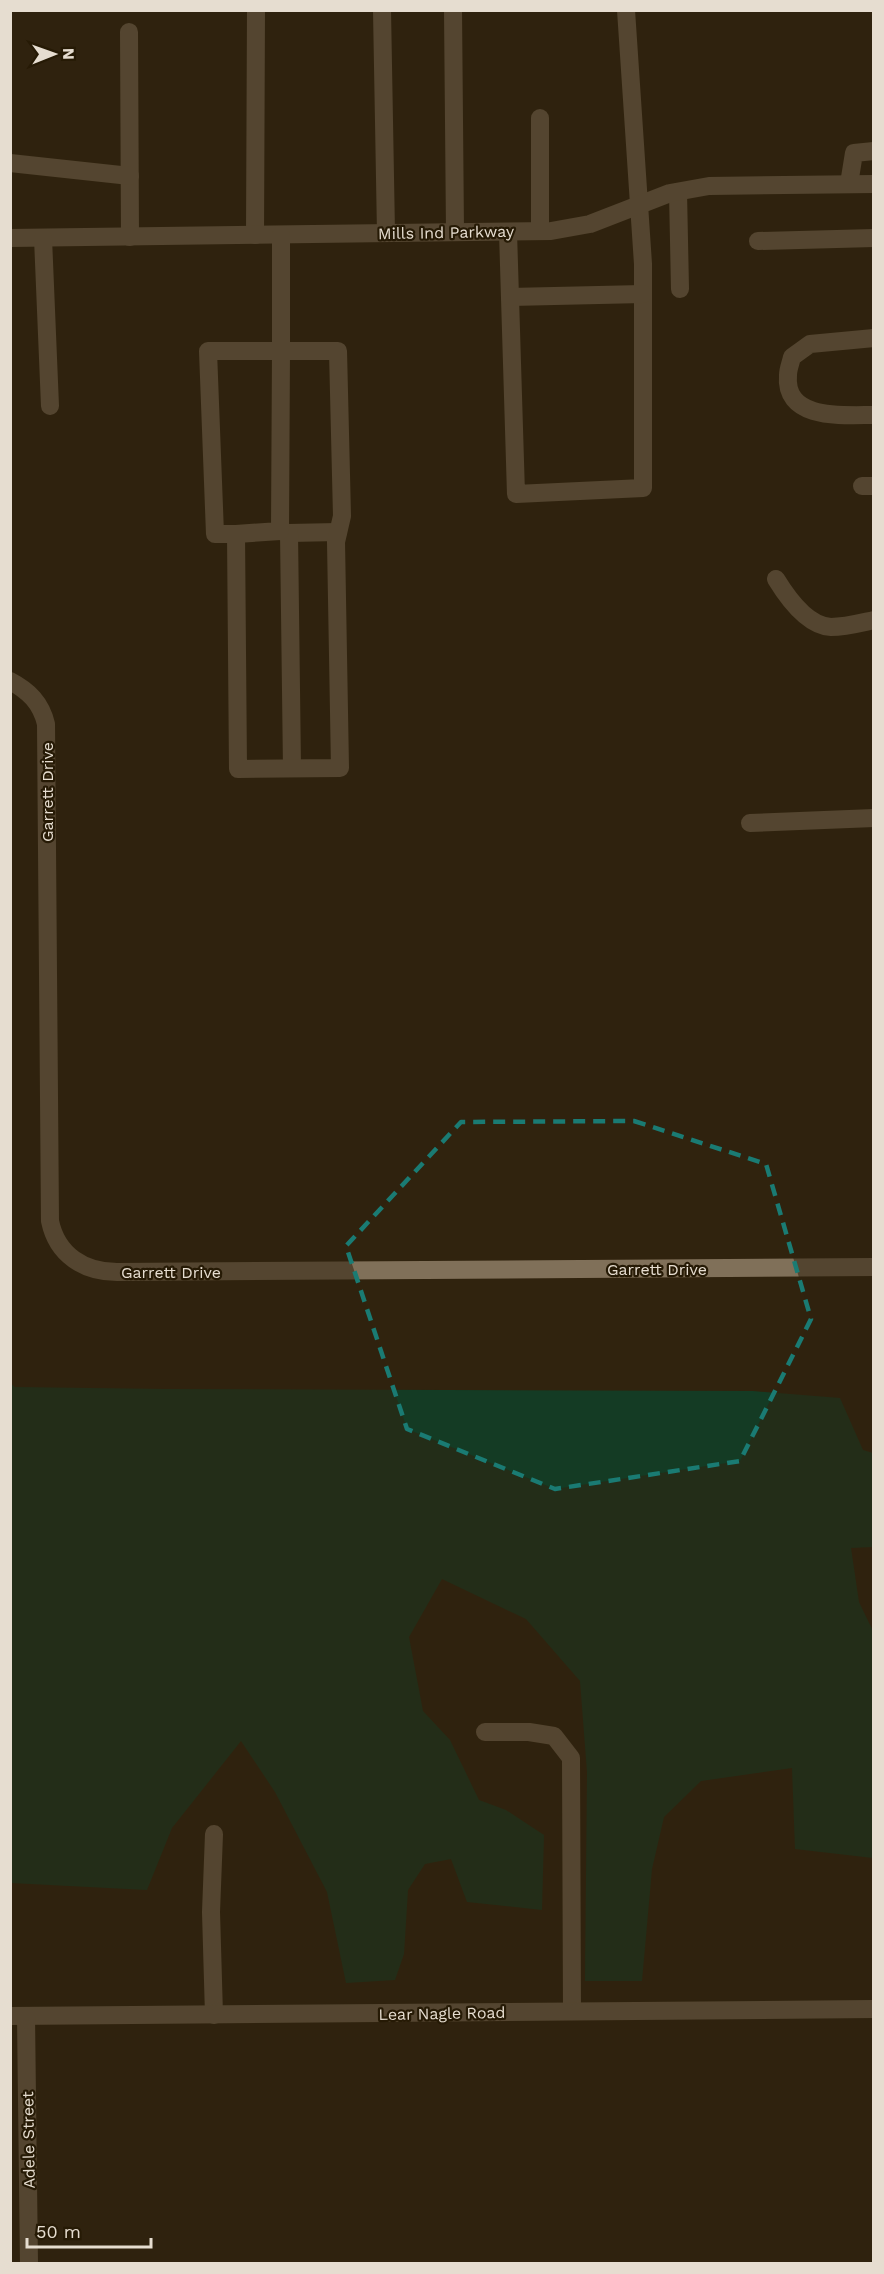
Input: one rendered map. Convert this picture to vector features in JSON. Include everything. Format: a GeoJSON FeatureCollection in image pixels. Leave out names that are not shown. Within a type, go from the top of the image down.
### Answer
{"type":"FeatureCollection","features":[{"type":"Feature","properties":{"kind":"street"},"geometry":{"type":"LineString","coordinates":[[255,235],[256,10]]}},
{"type":"Feature","properties":{"kind":"street"},"geometry":{"type":"LineString","coordinates":[[382,10],[386,233]]}},
{"type":"Feature","properties":{"kind":"street"},"geometry":{"type":"LineString","coordinates":[[453,10],[455,232]]}},
{"type":"Feature","properties":{"kind":"street"},"geometry":{"type":"LineString","coordinates":[[508,232],[516,494],[643,488],[643,294],[626,10]]}},
{"type":"Feature","properties":{"kind":"street"},"geometry":{"type":"LineString","coordinates":[[129,32],[130,237]]}},
{"type":"Feature","properties":{"kind":"street"},"geometry":{"type":"LineString","coordinates":[[540,118],[540,231]]}},
{"type":"Feature","properties":{"kind":"street"},"geometry":{"type":"LineString","coordinates":[[849,184],[854,153],[873,151]]}},
{"type":"Feature","properties":{"kind":"street"},"geometry":{"type":"LineString","coordinates":[[10,163],[130,176]]}},
{"type":"Feature","properties":{"kind":"street","name":"Mills Ind Parkway"},"geometry":{"type":"LineString","coordinates":[[10,238],[540,231],[590,224],[678,192],[729,185],[873,184]]}},
{"type":"Feature","properties":{"kind":"street"},"geometry":{"type":"LineString","coordinates":[[678,192],[680,290]]}},
{"type":"Feature","properties":{"kind":"street"},"geometry":{"type":"LineString","coordinates":[[281,235],[284,532],[292,768]]}},
{"type":"Feature","properties":{"kind":"street"},"geometry":{"type":"LineString","coordinates":[[43,238],[50,406]]}},
{"type":"Feature","properties":{"kind":"street"},"geometry":{"type":"LineString","coordinates":[[758,241],[873,238]]}},
{"type":"Feature","properties":{"kind":"street"},"geometry":{"type":"LineString","coordinates":[[510,297],[643,294]]}},
{"type":"Feature","properties":{"kind":"street"},"geometry":{"type":"LineString","coordinates":[[873,338],[810,344],[792,357],[788,376],[790,393],[808,410],[873,416]]}},
{"type":"Feature","properties":{"kind":"street"},"geometry":{"type":"LineString","coordinates":[[236,534],[238,769],[340,768],[336,542],[342,516],[338,351],[208,351],[215,534],[338,532]]}},
{"type":"Feature","properties":{"kind":"street"},"geometry":{"type":"LineString","coordinates":[[776,579],[798,608],[814,622],[830,627],[873,620]]}},
{"type":"Feature","properties":{"kind":"street","name":"Garrett Drive"},"geometry":{"type":"LineString","coordinates":[[10,681],[27,691],[37,702],[46,724],[50,1221],[60,1245],[79,1264],[109,1272],[873,1267]]}},
{"type":"Feature","properties":{"kind":"street"},"geometry":{"type":"LineString","coordinates":[[750,823],[873,818]]}},
{"type":"Feature","properties":{"kind":"street"},"geometry":{"type":"LineString","coordinates":[[485,1732],[529,1732],[554,1736],[571,1758],[572,2011]]}},
{"type":"Feature","properties":{"kind":"street"},"geometry":{"type":"LineString","coordinates":[[214,1834],[211,1923],[214,2015]]}},
{"type":"Feature","properties":{"kind":"street","name":"Lear Nagle Road"},"geometry":{"type":"LineString","coordinates":[[18,2016],[873,2009]]}},
{"type":"Feature","properties":{"kind":"street","name":"Adele Street"},"geometry":{"type":"LineString","coordinates":[[18,2016],[29,2264]]}},
{"type":"Feature","properties":{"kind":"highlighted area"},"geometry":{"type":"Polygon","coordinates":[[[634,1121],[766,1164],[811,1319],[740,1461],[555,1489],[407,1429],[346,1246],[461,1122],[634,1121]]]}},
{"type":"Feature","properties":{"kind":"green space"},"geometry":{"type":"Polygon","coordinates":[[[10,1383],[15,1387],[166,1389],[753,1391],[840,1398],[863,1450],[873,1453],[873,1547],[851,1548],[859,1602],[873,1631],[873,1858],[795,1849],[792,1768],[701,1781],[664,1817],[652,1869],[642,1981],[585,1981],[587,1772],[580,1681],[526,1619],[442,1579],[409,1637],[423,1711],[450,1740],[479,1800],[506,1810],[544,1835],[542,1910],[467,1902],[451,1859],[425,1864],[408,1890],[404,1954],[395,1980],[346,1983],[327,1892],[275,1792],[241,1741],[172,1828],[147,1890],[11,1883],[10,1383]]]}}]}
